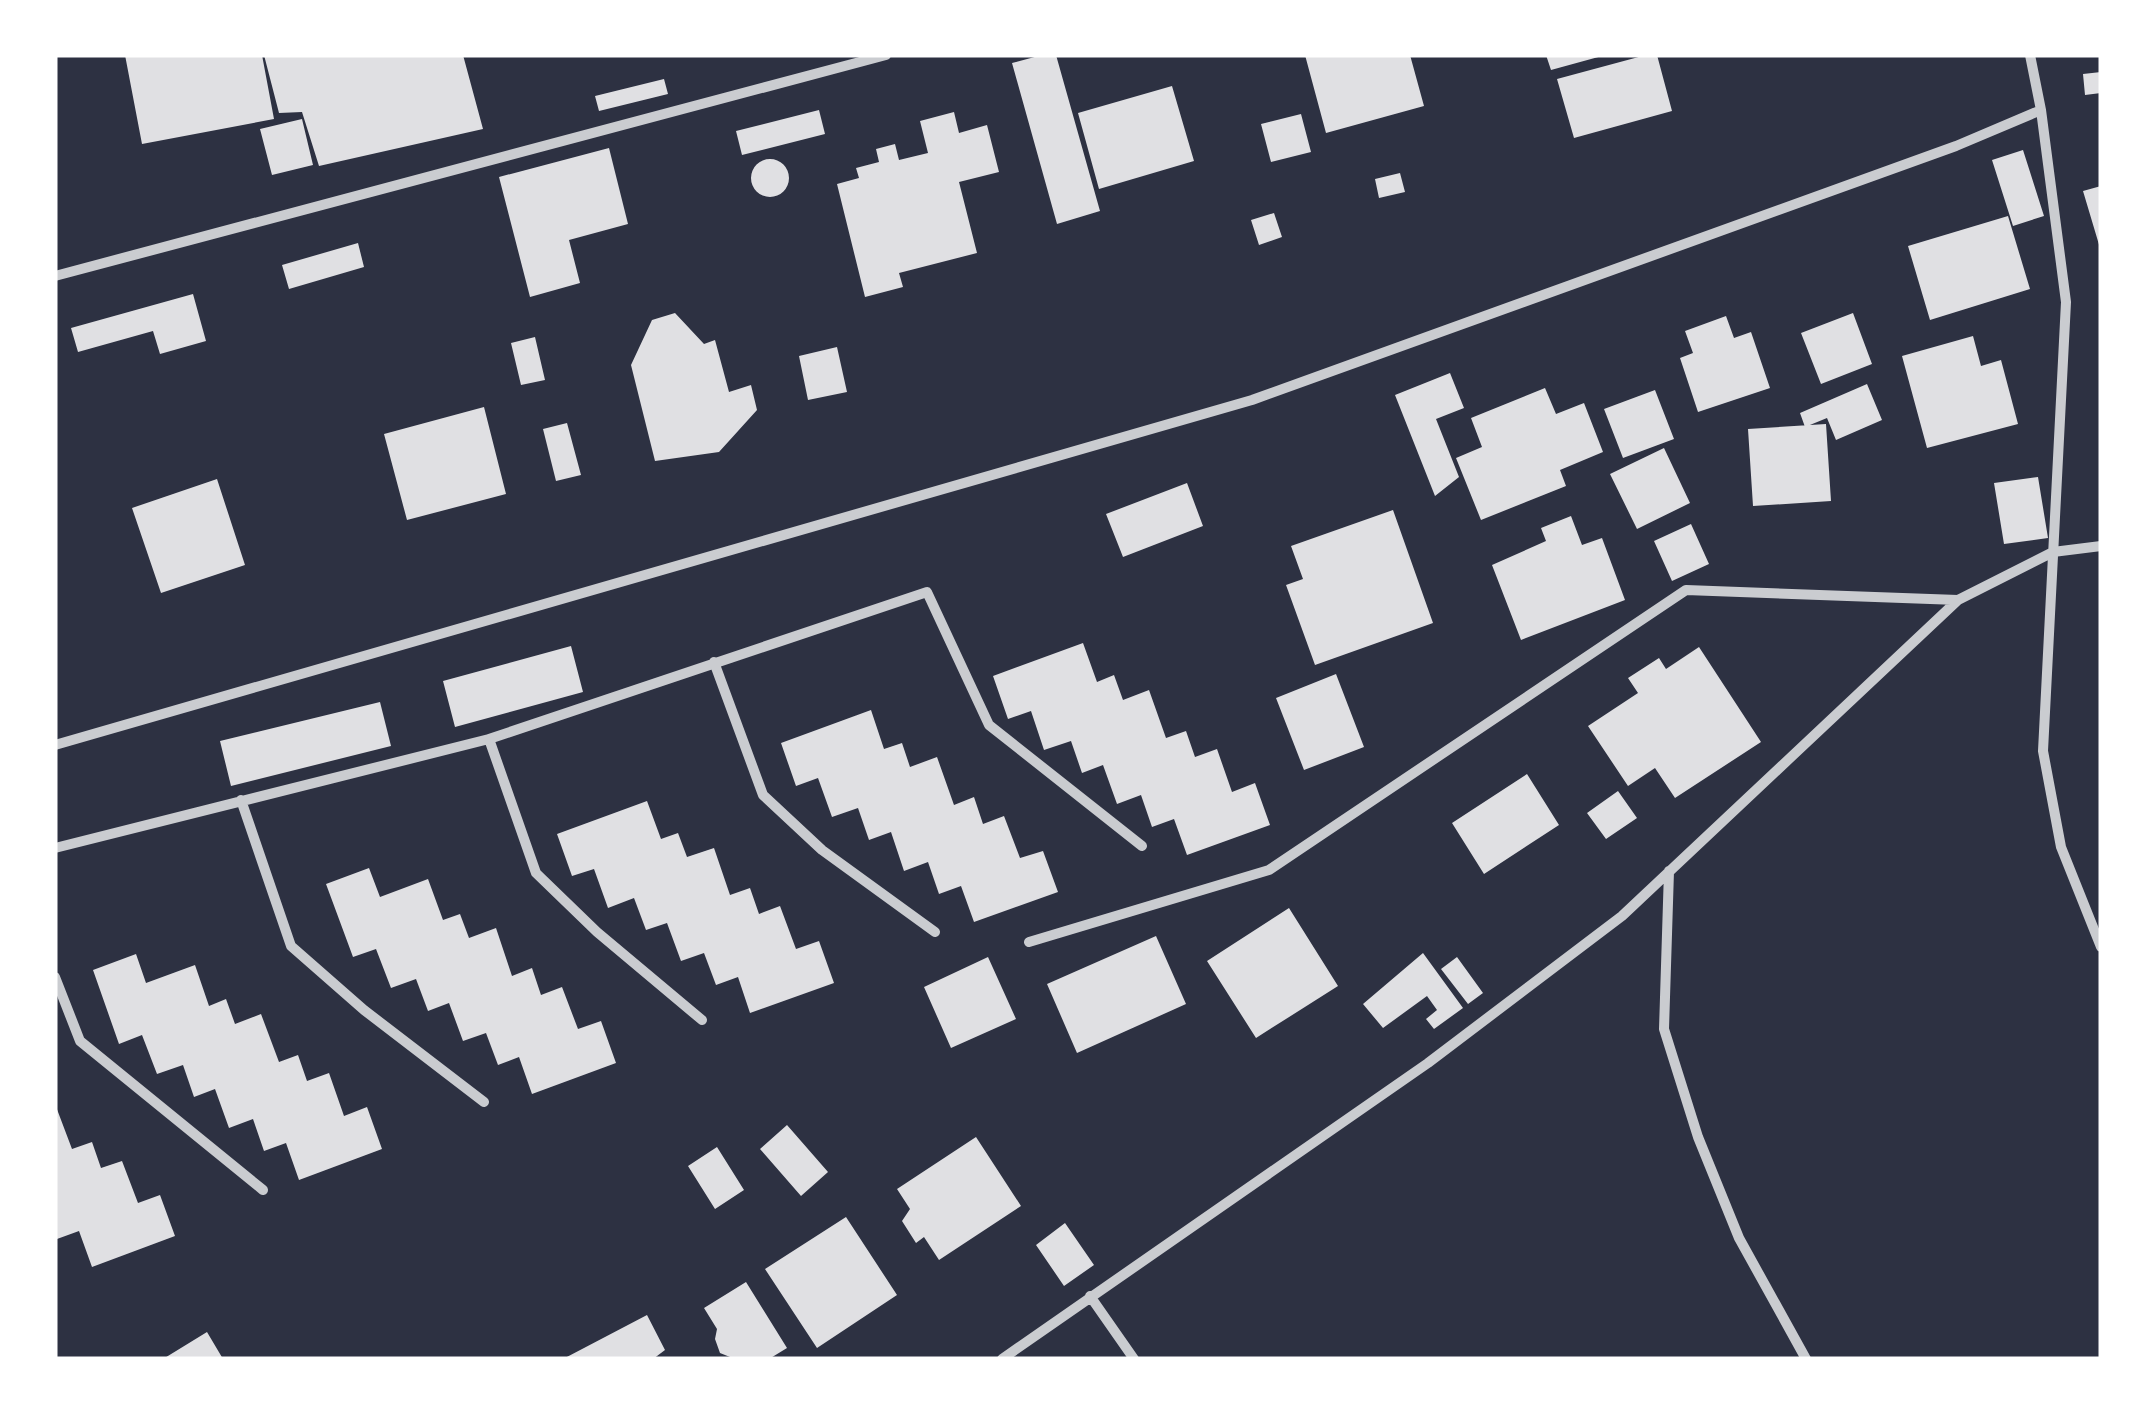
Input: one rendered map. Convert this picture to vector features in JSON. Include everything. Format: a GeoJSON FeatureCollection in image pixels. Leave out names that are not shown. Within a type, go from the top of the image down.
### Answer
{"type":"FeatureCollection","features":[{"type":"Feature","properties":{"kind":"street"},"geometry":{"type":"LineString","coordinates":[[55,276],[886,55]]}},
{"type":"Feature","properties":{"kind":"street"},"geometry":{"type":"LineString","coordinates":[[2030,55],[2066,302],[2043,751],[2061,847],[2101,947]]}},
{"type":"Feature","properties":{"kind":"street"},"geometry":{"type":"LineString","coordinates":[[55,745],[1252,400],[1956,146],[2041,110]]}},
{"type":"Feature","properties":{"kind":"street"},"geometry":{"type":"LineString","coordinates":[[1002,1359],[1428,1063],[1622,916],[1958,600],[2053,552],[2101,546]]}},
{"type":"Feature","properties":{"kind":"street"},"geometry":{"type":"LineString","coordinates":[[1029,942],[1269,870],[1686,590],[1958,600]]}},
{"type":"Feature","properties":{"kind":"street"},"geometry":{"type":"LineString","coordinates":[[55,848],[489,739],[927,592],[989,725],[1142,846]]}},
{"type":"Feature","properties":{"kind":"street"},"geometry":{"type":"LineString","coordinates":[[714,662],[763,795],[822,850],[936,932]]}},
{"type":"Feature","properties":{"kind":"street"},"geometry":{"type":"LineString","coordinates":[[489,739],[536,874],[597,932],[702,1020]]}},
{"type":"Feature","properties":{"kind":"street"},"geometry":{"type":"LineString","coordinates":[[241,800],[292,946],[364,1010],[484,1102]]}},
{"type":"Feature","properties":{"kind":"street"},"geometry":{"type":"LineString","coordinates":[[1669,871],[1664,1030],[1698,1137],[1739,1238],[1806,1359]]}},
{"type":"Feature","properties":{"kind":"street"},"geometry":{"type":"LineString","coordinates":[[55,977],[80,1040],[263,1190]]}},
{"type":"Feature","properties":{"kind":"street"},"geometry":{"type":"LineString","coordinates":[[1090,1296],[1134,1359]]}},
{"type":"Feature","properties":{"kind":"building"},"geometry":{"type":"Polygon","coordinates":[[[125,55],[262,55],[274,119],[142,144],[125,55]]]}},
{"type":"Feature","properties":{"kind":"building"},"geometry":{"type":"Polygon","coordinates":[[[264,55],[463,55],[483,129],[319,166],[302,112],[279,113],[264,55]]]}},
{"type":"Feature","properties":{"kind":"building"},"geometry":{"type":"Polygon","coordinates":[[[1056,55],[1100,211],[1057,224],[1012,63],[1056,55]]]}},
{"type":"Feature","properties":{"kind":"building"},"geometry":{"type":"Polygon","coordinates":[[[1305,55],[1410,55],[1424,106],[1326,133],[1305,55]]]}},
{"type":"Feature","properties":{"kind":"building"},"geometry":{"type":"Polygon","coordinates":[[[1546,55],[1602,55],[1602,56],[1551,70],[1546,55]]]}},
{"type":"Feature","properties":{"kind":"building"},"geometry":{"type":"Polygon","coordinates":[[[1657,55],[1672,111],[1574,138],[1557,79],[1657,55]]]}},
{"type":"Feature","properties":{"kind":"building"},"geometry":{"type":"Polygon","coordinates":[[[2101,72],[2101,93],[2085,95],[2083,74],[2101,72]]]}},
{"type":"Feature","properties":{"kind":"building"},"geometry":{"type":"Polygon","coordinates":[[[664,79],[668,94],[599,111],[595,96],[664,79]]]}},
{"type":"Feature","properties":{"kind":"building"},"geometry":{"type":"Polygon","coordinates":[[[1172,86],[1194,161],[1099,189],[1078,113],[1172,86]]]}},
{"type":"Feature","properties":{"kind":"building"},"geometry":{"type":"Polygon","coordinates":[[[819,110],[825,134],[742,155],[736,131],[819,110]]]}},
{"type":"Feature","properties":{"kind":"building"},"geometry":{"type":"Polygon","coordinates":[[[954,112],[959,133],[987,125],[999,172],[959,182],[977,253],[899,273],[903,287],[865,297],[837,184],[859,178],[856,168],[879,162],[876,149],[895,144],[899,160],[928,153],[920,121],[954,112]]]}},
{"type":"Feature","properties":{"kind":"building"},"geometry":{"type":"Polygon","coordinates":[[[1301,114],[1311,152],[1271,162],[1261,124],[1301,114]]]}},
{"type":"Feature","properties":{"kind":"building"},"geometry":{"type":"Polygon","coordinates":[[[302,119],[313,165],[272,175],[260,129],[302,119]]]}},
{"type":"Feature","properties":{"kind":"building"},"geometry":{"type":"Polygon","coordinates":[[[609,148],[628,224],[569,240],[580,283],[530,297],[499,177],[609,148]]]}},
{"type":"Feature","properties":{"kind":"building"},"geometry":{"type":"Polygon","coordinates":[[[2023,150],[2044,216],[2013,226],[1992,160],[2023,150]]]}},
{"type":"Feature","properties":{"kind":"building"},"geometry":{"type":"Polygon","coordinates":[[[770,159],[783,165],[789,178],[783,191],[770,197],[757,191],[751,178],[757,165],[770,159]]]}},
{"type":"Feature","properties":{"kind":"building"},"geometry":{"type":"Polygon","coordinates":[[[1400,173],[1405,192],[1379,198],[1375,179],[1400,173]]]}},
{"type":"Feature","properties":{"kind":"building"},"geometry":{"type":"Polygon","coordinates":[[[2101,186],[2101,248],[2100,248],[2083,191],[2101,186]]]}},
{"type":"Feature","properties":{"kind":"building"},"geometry":{"type":"Polygon","coordinates":[[[1274,213],[1282,237],[1259,245],[1251,220],[1274,213]]]}},
{"type":"Feature","properties":{"kind":"building"},"geometry":{"type":"Polygon","coordinates":[[[2008,216],[2030,289],[1930,320],[1908,246],[2008,216]]]}},
{"type":"Feature","properties":{"kind":"building"},"geometry":{"type":"Polygon","coordinates":[[[358,243],[364,267],[289,289],[282,265],[358,243]]]}},
{"type":"Feature","properties":{"kind":"building"},"geometry":{"type":"Polygon","coordinates":[[[193,294],[206,341],[160,354],[153,331],[78,352],[71,328],[193,294]]]}},
{"type":"Feature","properties":{"kind":"building"},"geometry":{"type":"Polygon","coordinates":[[[675,313],[704,344],[715,340],[729,392],[751,385],[757,410],[719,452],[655,461],[631,365],[652,320],[675,313]]]}},
{"type":"Feature","properties":{"kind":"building"},"geometry":{"type":"Polygon","coordinates":[[[1853,313],[1872,364],[1821,384],[1801,333],[1853,313]]]}},
{"type":"Feature","properties":{"kind":"building"},"geometry":{"type":"Polygon","coordinates":[[[1726,316],[1734,338],[1751,332],[1770,388],[1698,412],[1680,358],[1693,353],[1685,331],[1726,316]]]}},
{"type":"Feature","properties":{"kind":"building"},"geometry":{"type":"Polygon","coordinates":[[[1973,336],[1981,366],[2001,360],[2018,424],[1927,448],[1902,356],[1973,336]]]}},
{"type":"Feature","properties":{"kind":"building"},"geometry":{"type":"Polygon","coordinates":[[[535,337],[545,380],[521,385],[511,343],[535,337]]]}},
{"type":"Feature","properties":{"kind":"building"},"geometry":{"type":"Polygon","coordinates":[[[837,347],[847,392],[808,400],[799,356],[837,347]]]}},
{"type":"Feature","properties":{"kind":"building"},"geometry":{"type":"Polygon","coordinates":[[[1450,373],[1464,408],[1436,419],[1459,477],[1435,496],[1395,395],[1450,373]]]}},
{"type":"Feature","properties":{"kind":"building"},"geometry":{"type":"Polygon","coordinates":[[[1867,384],[1882,420],[1836,440],[1827,418],[1805,427],[1800,413],[1867,384]]]}},
{"type":"Feature","properties":{"kind":"building"},"geometry":{"type":"Polygon","coordinates":[[[1545,388],[1556,414],[1584,403],[1603,452],[1560,470],[1566,486],[1481,520],[1456,458],[1482,447],[1471,418],[1545,388]]]}},
{"type":"Feature","properties":{"kind":"building"},"geometry":{"type":"Polygon","coordinates":[[[1655,390],[1674,439],[1623,458],[1604,409],[1655,390]]]}},
{"type":"Feature","properties":{"kind":"building"},"geometry":{"type":"Polygon","coordinates":[[[484,407],[506,494],[407,520],[384,434],[484,407]]]}},
{"type":"Feature","properties":{"kind":"building"},"geometry":{"type":"Polygon","coordinates":[[[567,423],[581,475],[556,481],[543,429],[567,423]]]}},
{"type":"Feature","properties":{"kind":"building"},"geometry":{"type":"Polygon","coordinates":[[[1826,424],[1831,501],[1753,506],[1748,429],[1826,424]]]}},
{"type":"Feature","properties":{"kind":"building"},"geometry":{"type":"Polygon","coordinates":[[[1664,448],[1690,503],[1637,529],[1610,474],[1664,448]]]}},
{"type":"Feature","properties":{"kind":"building"},"geometry":{"type":"Polygon","coordinates":[[[2038,477],[2048,538],[2004,544],[1994,483],[2038,477]]]}},
{"type":"Feature","properties":{"kind":"building"},"geometry":{"type":"Polygon","coordinates":[[[217,479],[245,565],[161,593],[132,508],[217,479]]]}},
{"type":"Feature","properties":{"kind":"building"},"geometry":{"type":"Polygon","coordinates":[[[1187,483],[1203,526],[1123,557],[1106,514],[1187,483]]]}},
{"type":"Feature","properties":{"kind":"building"},"geometry":{"type":"Polygon","coordinates":[[[1393,510],[1433,623],[1315,665],[1286,585],[1303,579],[1291,546],[1393,510]]]}},
{"type":"Feature","properties":{"kind":"building"},"geometry":{"type":"Polygon","coordinates":[[[1571,516],[1582,545],[1602,538],[1625,600],[1521,640],[1492,565],[1546,541],[1541,528],[1571,516]]]}},
{"type":"Feature","properties":{"kind":"building"},"geometry":{"type":"Polygon","coordinates":[[[1691,524],[1709,564],[1672,581],[1654,541],[1691,524]]]}},
{"type":"Feature","properties":{"kind":"building"},"geometry":{"type":"Polygon","coordinates":[[[1083,643],[1097,682],[1114,675],[1123,700],[1149,690],[1166,738],[1186,731],[1195,757],[1217,749],[1232,792],[1255,783],[1270,825],[1187,855],[1174,819],[1152,827],[1141,795],[1117,804],[1103,765],[1082,773],[1071,741],[1044,750],[1031,711],[1008,719],[993,676],[1083,643]]]}},
{"type":"Feature","properties":{"kind":"building"},"geometry":{"type":"Polygon","coordinates":[[[571,646],[583,692],[455,727],[443,681],[571,646]]]}},
{"type":"Feature","properties":{"kind":"building"},"geometry":{"type":"Polygon","coordinates":[[[1699,647],[1761,742],[1675,798],[1655,768],[1628,786],[1588,726],[1638,693],[1628,678],[1659,658],[1666,669],[1699,647]]]}},
{"type":"Feature","properties":{"kind":"building"},"geometry":{"type":"Polygon","coordinates":[[[1336,674],[1364,747],[1304,770],[1276,698],[1336,674]]]}},
{"type":"Feature","properties":{"kind":"building"},"geometry":{"type":"Polygon","coordinates":[[[380,702],[391,746],[231,786],[220,741],[380,702]]]}},
{"type":"Feature","properties":{"kind":"building"},"geometry":{"type":"Polygon","coordinates":[[[871,710],[884,749],[902,743],[910,767],[937,757],[954,805],[974,797],[983,824],[1004,816],[1020,858],[1043,851],[1058,892],[974,922],[961,886],[939,894],[928,862],[904,871],[891,832],[869,840],[858,808],[832,817],[818,778],[796,786],[781,743],[871,710]]]}},
{"type":"Feature","properties":{"kind":"building"},"geometry":{"type":"Polygon","coordinates":[[[1527,774],[1559,825],[1484,874],[1452,823],[1527,774]]]}},
{"type":"Feature","properties":{"kind":"building"},"geometry":{"type":"Polygon","coordinates":[[[1618,791],[1637,818],[1606,839],[1587,813],[1618,791]]]}},
{"type":"Feature","properties":{"kind":"building"},"geometry":{"type":"Polygon","coordinates":[[[647,801],[661,839],[678,833],[687,857],[714,848],[730,895],[750,888],[759,914],[780,906],[796,949],[819,941],[834,983],[750,1013],[738,977],[716,985],[704,953],[681,961],[667,923],[646,930],[634,898],[608,908],[594,869],[572,876],[557,834],[647,801]]]}},
{"type":"Feature","properties":{"kind":"building"},"geometry":{"type":"Polygon","coordinates":[[[369,868],[380,897],[428,879],[443,920],[460,914],[469,938],[496,928],[512,976],[532,968],[541,995],[562,987],[578,1029],[601,1021],[616,1063],[532,1094],[519,1057],[498,1065],[486,1033],[463,1041],[449,1003],[428,1011],[416,979],[391,988],[376,949],[353,957],[326,884],[369,868]]]}},
{"type":"Feature","properties":{"kind":"building"},"geometry":{"type":"Polygon","coordinates":[[[1289,908],[1338,986],[1256,1038],[1207,961],[1289,908]]]}},
{"type":"Feature","properties":{"kind":"building"},"geometry":{"type":"Polygon","coordinates":[[[1156,936],[1186,1004],[1077,1053],[1047,984],[1156,936]]]}},
{"type":"Feature","properties":{"kind":"building"},"geometry":{"type":"Polygon","coordinates":[[[1423,953],[1463,1008],[1434,1029],[1426,1019],[1437,1010],[1427,996],[1383,1028],[1363,1004],[1423,953]]]}},
{"type":"Feature","properties":{"kind":"building"},"geometry":{"type":"Polygon","coordinates":[[[136,954],[146,983],[195,965],[209,1006],[226,999],[235,1024],[261,1014],[279,1062],[298,1055],[307,1081],[329,1073],[344,1116],[367,1107],[382,1149],[299,1180],[286,1143],[264,1151],[253,1119],[229,1128],[215,1089],[194,1097],[183,1065],[157,1074],[142,1035],[119,1044],[93,970],[136,954]]]}},
{"type":"Feature","properties":{"kind":"building"},"geometry":{"type":"Polygon","coordinates":[[[988,957],[1016,1019],[951,1048],[924,987],[988,957]]]}},
{"type":"Feature","properties":{"kind":"building"},"geometry":{"type":"Polygon","coordinates":[[[1457,957],[1483,993],[1468,1004],[1441,969],[1457,957]]]}},
{"type":"Feature","properties":{"kind":"building"},"geometry":{"type":"Polygon","coordinates":[[[55,1104],[72,1149],[92,1142],[101,1168],[122,1161],[138,1203],[160,1195],[175,1236],[92,1267],[79,1231],[57,1239],[55,1104]]]}},
{"type":"Feature","properties":{"kind":"building"},"geometry":{"type":"Polygon","coordinates":[[[787,1125],[828,1172],[801,1196],[760,1149],[787,1125]]]}},
{"type":"Feature","properties":{"kind":"building"},"geometry":{"type":"Polygon","coordinates":[[[976,1137],[1021,1206],[939,1260],[924,1237],[916,1243],[902,1221],[910,1209],[897,1189],[976,1137]]]}},
{"type":"Feature","properties":{"kind":"building"},"geometry":{"type":"Polygon","coordinates":[[[717,1147],[744,1190],[715,1209],[688,1166],[717,1147]]]}},
{"type":"Feature","properties":{"kind":"building"},"geometry":{"type":"Polygon","coordinates":[[[846,1217],[897,1295],[817,1348],[765,1269],[846,1217]]]}},
{"type":"Feature","properties":{"kind":"building"},"geometry":{"type":"Polygon","coordinates":[[[1065,1223],[1094,1265],[1064,1286],[1036,1245],[1065,1223]]]}},
{"type":"Feature","properties":{"kind":"building"},"geometry":{"type":"Polygon","coordinates":[[[746,1282],[787,1348],[769,1359],[735,1359],[720,1353],[715,1339],[717,1329],[704,1308],[746,1282]]]}},
{"type":"Feature","properties":{"kind":"building"},"geometry":{"type":"Polygon","coordinates":[[[647,1315],[665,1350],[653,1359],[563,1359],[647,1315]]]}},
{"type":"Feature","properties":{"kind":"building"},"geometry":{"type":"Polygon","coordinates":[[[207,1332],[223,1359],[163,1359],[207,1332]]]}}]}
